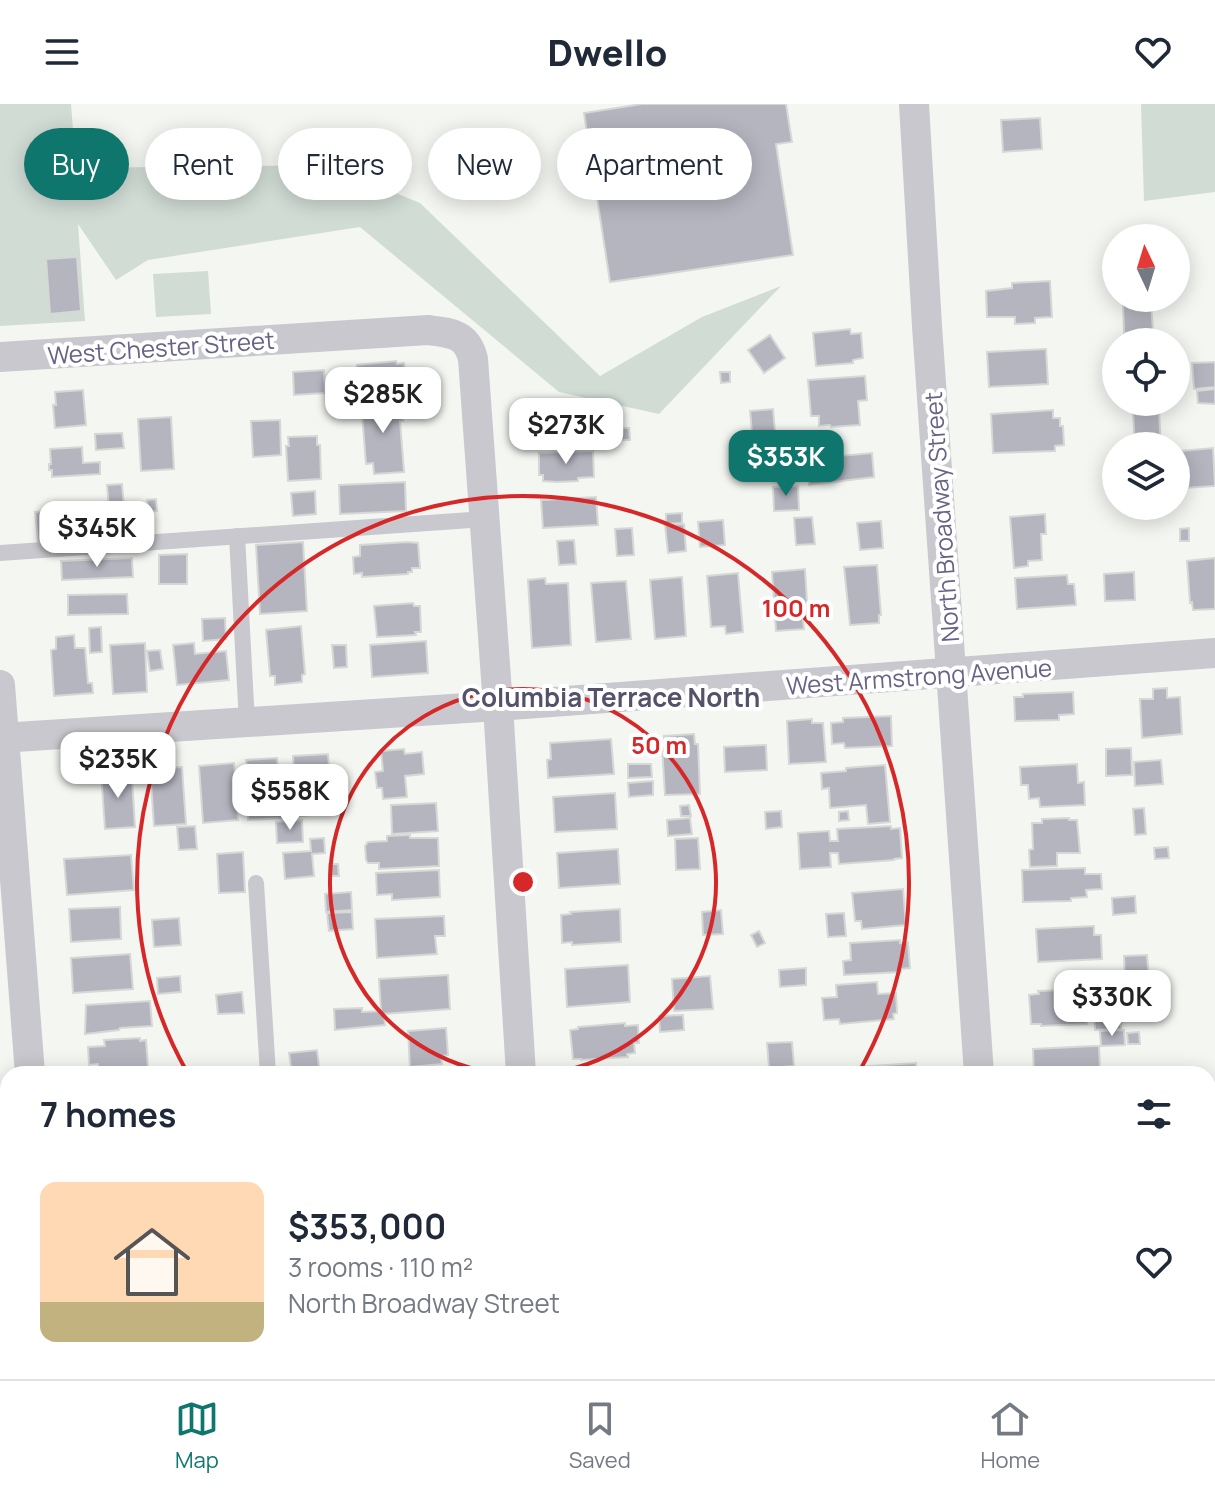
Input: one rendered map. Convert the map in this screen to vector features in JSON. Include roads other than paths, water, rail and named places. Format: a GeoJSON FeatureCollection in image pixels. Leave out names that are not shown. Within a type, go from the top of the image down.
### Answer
{"type":"FeatureCollection","features":[{"type":"Feature","properties":{"kind":"street","name":"North Broadway Street"},"geometry":{"type":"LineString","coordinates":[[914,104],[978,1066]]}},
{"type":"Feature","properties":{"kind":"street","name":"West Chester Street"},"geometry":{"type":"LineString","coordinates":[[0,357],[428,330],[450,334],[463,339],[473,359],[485,519]]}},
{"type":"Feature","properties":{"kind":"street"},"geometry":{"type":"LineString","coordinates":[[485,519],[520,1066]]}},
{"type":"Feature","properties":{"kind":"street","name":"West Armstrong Avenue"},"geometry":{"type":"LineString","coordinates":[[2,738],[498,706],[1215,653]]}},
{"type":"Feature","properties":{"kind":"street"},"geometry":{"type":"LineString","coordinates":[[0,685],[29,1066]]}},
{"type":"Feature","properties":{"kind":"lane"},"geometry":{"type":"LineString","coordinates":[[0,553],[485,519]]}},
{"type":"Feature","properties":{"kind":"lane"},"geometry":{"type":"LineString","coordinates":[[237,536],[247,723]]}},
{"type":"Feature","properties":{"kind":"lane"},"geometry":{"type":"LineString","coordinates":[[256,883],[267,1066]]}},
{"type":"Feature","properties":{"kind":"district","name":"Columbia Terrace North"},"geometry":{"type":"Point","coordinates":[611,697]}}]}
